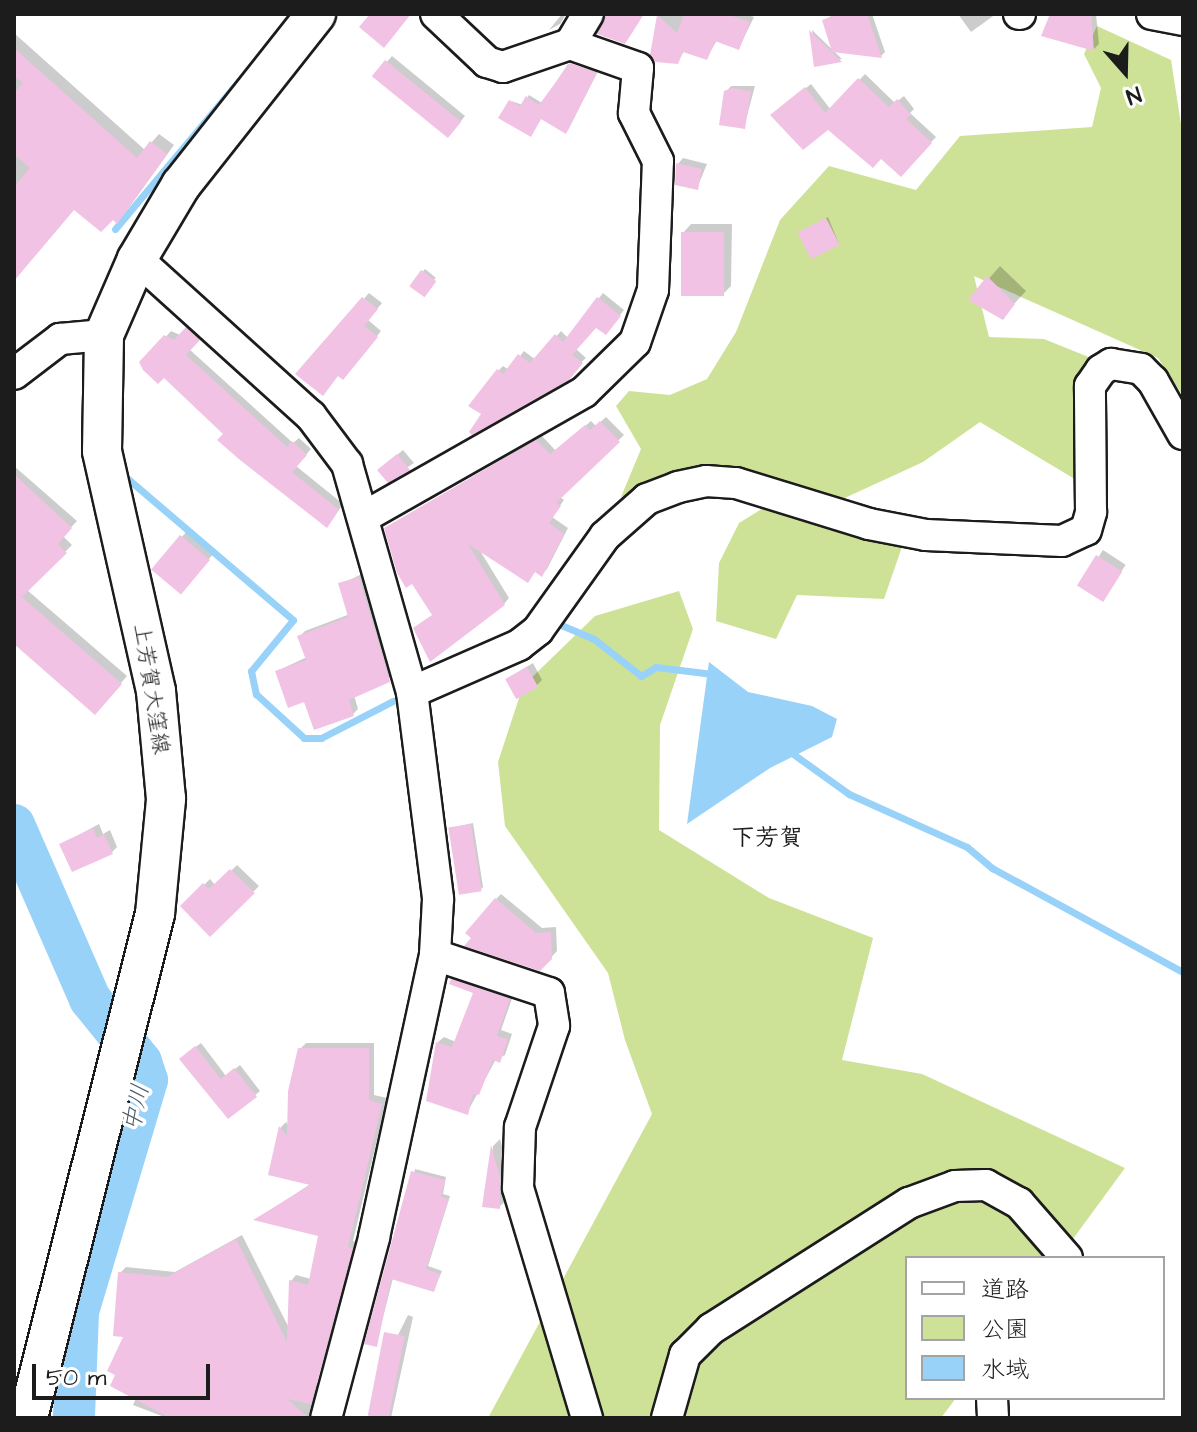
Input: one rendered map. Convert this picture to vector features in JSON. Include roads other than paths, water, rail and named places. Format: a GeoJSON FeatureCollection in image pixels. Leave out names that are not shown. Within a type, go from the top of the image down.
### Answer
{"type":"FeatureCollection","features":[{"type":"Feature","properties":{"kind":"main road","name":"上芳賀大窪線"},"geometry":{"type":"LineString","coordinates":[[28,1418],[155,914],[166,799],[156,691],[102,451],[104,335],[137,259],[206,149],[316,14]]}},
{"type":"Feature","properties":{"kind":"street"},"geometry":{"type":"LineString","coordinates":[[364,517],[584,392],[635,342],[653,290],[658,161],[634,113],[638,68],[570,44],[503,67],[487,62],[436,14]]}},
{"type":"Feature","properties":{"kind":"street"},"geometry":{"type":"LineString","coordinates":[[570,44],[588,14]]}},
{"type":"Feature","properties":{"kind":"street"},"geometry":{"type":"LineString","coordinates":[[1152,14],[1183,20]]}},
{"type":"Feature","properties":{"kind":"street"},"geometry":{"type":"LineString","coordinates":[[137,259],[311,416],[347,464],[364,517],[368,548],[412,692],[438,899],[435,955],[374,1238],[326,1418]]}},
{"type":"Feature","properties":{"kind":"street"},"geometry":{"type":"LineString","coordinates":[[14,374],[60,339],[104,335]]}},
{"type":"Feature","properties":{"kind":"street"},"geometry":{"type":"LineString","coordinates":[[412,692],[519,645],[538,630],[605,536],[647,499],[678,487],[706,481],[736,483],[869,524],[926,535],[1062,541],[1086,530],[1091,512],[1090,386],[1101,370],[1111,364],[1141,369],[1153,381],[1183,434]]}},
{"type":"Feature","properties":{"kind":"street"},"geometry":{"type":"LineString","coordinates":[[435,955],[549,993],[555,1021],[520,1127],[518,1188],[587,1418]]}},
{"type":"Feature","properties":{"kind":"street"},"geometry":{"type":"LineString","coordinates":[[667,1418],[685,1355],[711,1329],[909,1203],[955,1186],[986,1185],[1019,1203],[1065,1256]]}},
{"type":"Feature","properties":{"kind":"water"},"geometry":{"type":"Polygon","coordinates":[[[709,662],[748,692],[812,706],[837,719],[832,737],[770,768],[687,824],[709,662]]]}},
{"type":"Feature","properties":{"kind":"waterway"},"geometry":{"type":"LineString","coordinates":[[115,229],[252,65]]}},
{"type":"Feature","properties":{"kind":"waterway"},"geometry":{"type":"LineString","coordinates":[[128,479],[293,620],[251,671],[256,694],[304,738],[321,738],[393,701]]}},
{"type":"Feature","properties":{"kind":"waterway"},"geometry":{"type":"LineString","coordinates":[[554,622],[594,639],[641,676],[656,667],[713,674]]}},
{"type":"Feature","properties":{"kind":"waterway"},"geometry":{"type":"LineString","coordinates":[[789,751],[849,794],[967,847],[992,868],[1183,972]]}},
{"type":"Feature","properties":{"kind":"waterway","name":"中川"},"geometry":{"type":"LineString","coordinates":[[14,825],[90,999],[141,1062],[147,1080],[78,1312],[74,1418]]}},
{"type":"Feature","properties":{"kind":"district","name":"下芳賀"},"geometry":{"type":"Point","coordinates":[767,839]}}]}
